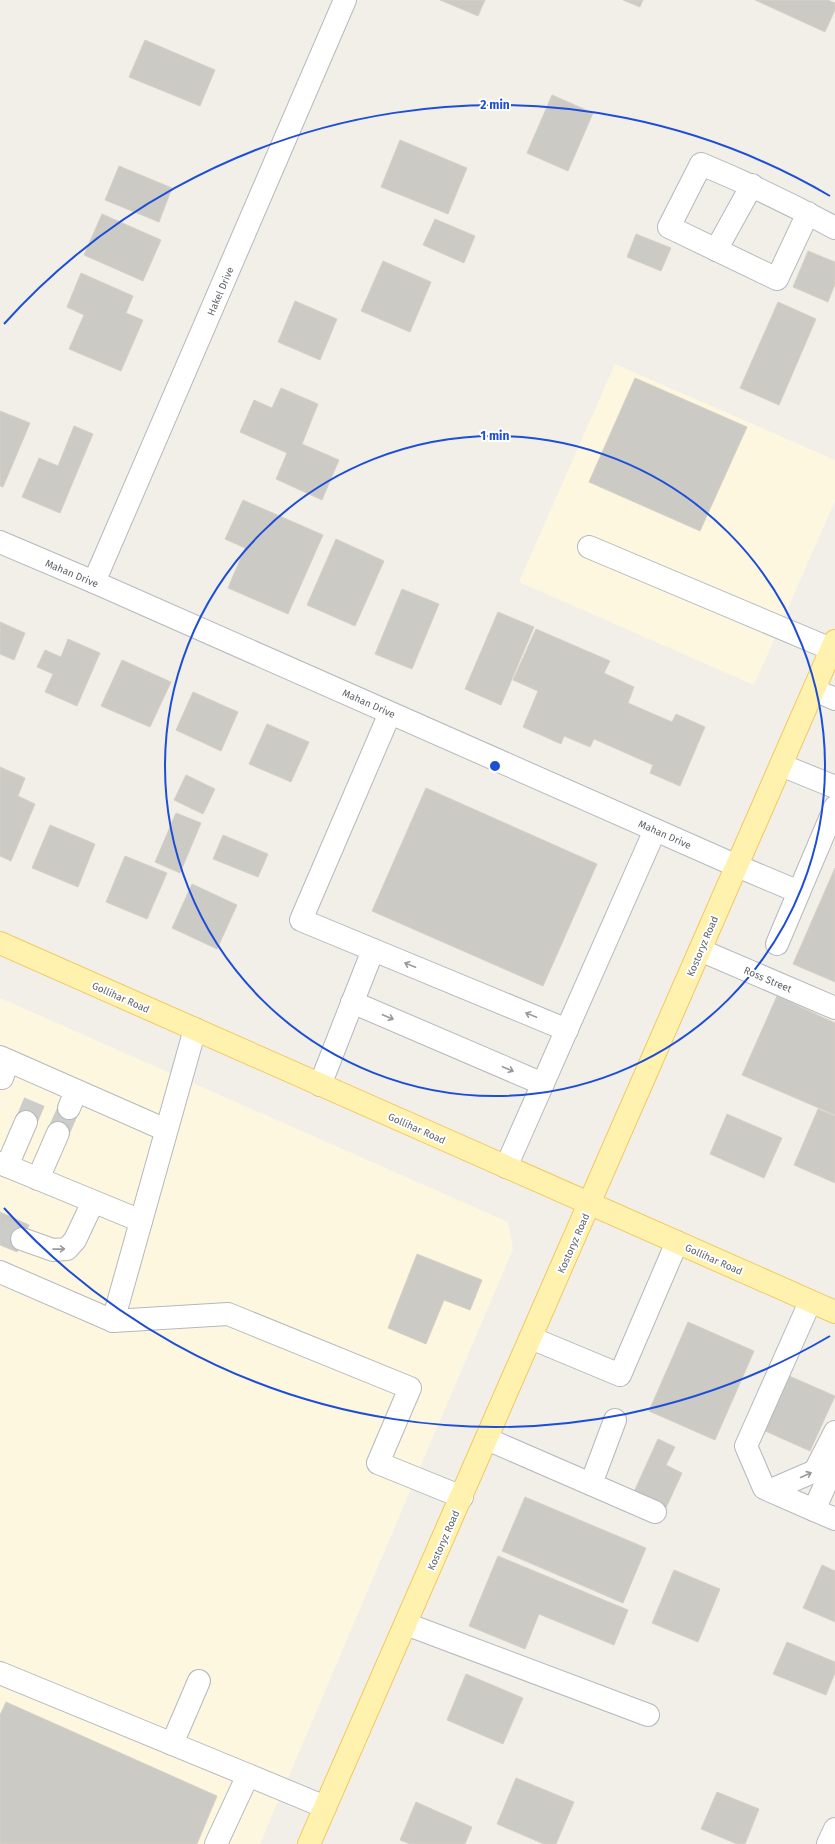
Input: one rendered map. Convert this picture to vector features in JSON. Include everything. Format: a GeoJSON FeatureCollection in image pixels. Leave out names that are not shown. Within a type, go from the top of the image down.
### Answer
{"type":"FeatureCollection","features":[{"type":"Feature","properties":{"kind":"main road","name":"Kostoryz Road"},"geometry":{"type":"LineString","coordinates":[[309,1844],[462,1497],[833,645]]}},
{"type":"Feature","properties":{"kind":"main road","name":"Gollihar Road"},"geometry":{"type":"LineString","coordinates":[[0,943],[835,1312]]}},
{"type":"Feature","properties":{"kind":"street","name":"Hakel Drive"},"geometry":{"type":"LineString","coordinates":[[94,582],[345,0]]}},
{"type":"Feature","properties":{"kind":"street"},"geometry":{"type":"LineString","coordinates":[[808,213],[777,279],[669,227],[702,164],[752,185],[808,213],[835,228]]}},
{"type":"Feature","properties":{"kind":"street"},"geometry":{"type":"LineString","coordinates":[[716,250],[752,185]]}},
{"type":"Feature","properties":{"kind":"street","name":"Mahan Drive"},"geometry":{"type":"LineString","coordinates":[[0,542],[799,892]]}},
{"type":"Feature","properties":{"kind":"street"},"geometry":{"type":"LineString","coordinates":[[589,547],[833,645]]}},
{"type":"Feature","properties":{"kind":"street"},"geometry":{"type":"LineString","coordinates":[[814,690],[835,699]]}},
{"type":"Feature","properties":{"kind":"street"},"geometry":{"type":"LineString","coordinates":[[390,713],[301,920],[567,1030]]}},
{"type":"Feature","properties":{"kind":"street"},"geometry":{"type":"LineString","coordinates":[[781,765],[835,788]]}},
{"type":"Feature","properties":{"kind":"street"},"geometry":{"type":"LineString","coordinates":[[777,944],[835,807]]}},
{"type":"Feature","properties":{"kind":"street"},"geometry":{"type":"LineString","coordinates":[[506,1167],[655,830]]}},
{"type":"Feature","properties":{"kind":"street"},"geometry":{"type":"LineString","coordinates":[[320,1085],[373,950]]}},
{"type":"Feature","properties":{"kind":"street","name":"Ross Street"},"geometry":{"type":"LineString","coordinates":[[700,950],[835,1008]]}},
{"type":"Feature","properties":{"kind":"street"},"geometry":{"type":"LineString","coordinates":[[352,1002],[543,1084]]}},
{"type":"Feature","properties":{"kind":"street"},"geometry":{"type":"LineString","coordinates":[[112,1321],[194,1029]]}},
{"type":"Feature","properties":{"kind":"street"},"geometry":{"type":"LineString","coordinates":[[3,1066],[73,1099],[166,1130]]}},
{"type":"Feature","properties":{"kind":"street"},"geometry":{"type":"LineString","coordinates":[[26,1122],[4,1165],[141,1221]]}},
{"type":"Feature","properties":{"kind":"street"},"geometry":{"type":"LineString","coordinates":[[38,1179],[58,1133]]}},
{"type":"Feature","properties":{"kind":"street"},"geometry":{"type":"LineString","coordinates":[[22,1239],[53,1250],[67,1249],[75,1240],[93,1202]]}},
{"type":"Feature","properties":{"kind":"street"},"geometry":{"type":"LineString","coordinates":[[531,1338],[620,1375],[677,1242]]}},
{"type":"Feature","properties":{"kind":"street"},"geometry":{"type":"LineString","coordinates":[[0,1272],[112,1321],[228,1314],[410,1388],[378,1463],[462,1497]]}},
{"type":"Feature","properties":{"kind":"street"},"geometry":{"type":"LineString","coordinates":[[810,1302],[746,1446],[764,1488],[835,1519]]}},
{"type":"Feature","properties":{"kind":"street"},"geometry":{"type":"LineString","coordinates":[[591,1484],[615,1420]]}},
{"type":"Feature","properties":{"kind":"street"},"geometry":{"type":"LineString","coordinates":[[770,1490],[815,1471],[835,1432]]}},
{"type":"Feature","properties":{"kind":"street"},"geometry":{"type":"LineString","coordinates":[[487,1439],[655,1512]]}},
{"type":"Feature","properties":{"kind":"street"},"geometry":{"type":"LineString","coordinates":[[814,1510],[835,1463]]}},
{"type":"Feature","properties":{"kind":"street"},"geometry":{"type":"LineString","coordinates":[[406,1624],[648,1715]]}},
{"type":"Feature","properties":{"kind":"street"},"geometry":{"type":"LineString","coordinates":[[0,1673],[325,1807]]}},
{"type":"Feature","properties":{"kind":"street"},"geometry":{"type":"LineString","coordinates":[[172,1744],[199,1681]]}},
{"type":"Feature","properties":{"kind":"street"},"geometry":{"type":"LineString","coordinates":[[216,1844],[248,1775]]}},
{"type":"Feature","properties":{"kind":"street"},"geometry":{"type":"LineString","coordinates":[[828,1844],[835,1829]]}},
{"type":"Feature","properties":{"kind":"shaded area"},"geometry":{"type":"Polygon","coordinates":[[[615,364],[835,460],[835,501],[754,685],[519,582],[615,364]]]}},
{"type":"Feature","properties":{"kind":"shaded area"},"geometry":{"type":"Polygon","coordinates":[[[0,998],[508,1222],[513,1249],[260,1844],[0,1844],[0,998]]]}},
{"type":"Feature","properties":{"kind":"building"},"geometry":{"type":"Polygon","coordinates":[[[440,0],[485,0],[478,16],[440,0]]]}},
{"type":"Feature","properties":{"kind":"building"},"geometry":{"type":"Polygon","coordinates":[[[623,0],[643,0],[640,7],[623,0]]]}},
{"type":"Feature","properties":{"kind":"building"},"geometry":{"type":"Polygon","coordinates":[[[755,0],[828,0],[835,3],[835,10],[825,32],[755,0]]]}},
{"type":"Feature","properties":{"kind":"building"},"geometry":{"type":"Polygon","coordinates":[[[145,40],[215,70],[200,106],[129,77],[145,40]]]}},
{"type":"Feature","properties":{"kind":"building"},"geometry":{"type":"Polygon","coordinates":[[[552,95],[593,113],[568,171],[527,153],[552,95]]]}},
{"type":"Feature","properties":{"kind":"building"},"geometry":{"type":"Polygon","coordinates":[[[400,140],[467,168],[448,214],[381,187],[400,140]]]}},
{"type":"Feature","properties":{"kind":"building"},"geometry":{"type":"Polygon","coordinates":[[[119,166],[172,188],[159,222],[105,200],[119,166]]]}},
{"type":"Feature","properties":{"kind":"building"},"geometry":{"type":"Polygon","coordinates":[[[102,214],[161,240],[143,281],[84,255],[102,214]]]}},
{"type":"Feature","properties":{"kind":"building"},"geometry":{"type":"Polygon","coordinates":[[[435,219],[475,236],[464,263],[423,245],[435,219]]]}},
{"type":"Feature","properties":{"kind":"building"},"geometry":{"type":"Polygon","coordinates":[[[636,234],[671,248],[661,271],[627,257],[636,234]]]}},
{"type":"Feature","properties":{"kind":"building"},"geometry":{"type":"Polygon","coordinates":[[[808,251],[835,262],[835,284],[828,302],[793,287],[808,251]]]}},
{"type":"Feature","properties":{"kind":"building"},"geometry":{"type":"Polygon","coordinates":[[[383,261],[431,282],[410,332],[361,311],[383,261]]]}},
{"type":"Feature","properties":{"kind":"building"},"geometry":{"type":"Polygon","coordinates":[[[81,273],[133,296],[126,313],[143,320],[121,371],[69,349],[84,315],[67,307],[81,273]]]}},
{"type":"Feature","properties":{"kind":"building"},"geometry":{"type":"Polygon","coordinates":[[[295,301],[337,319],[320,360],[278,342],[295,301]]]}},
{"type":"Feature","properties":{"kind":"building"},"geometry":{"type":"Polygon","coordinates":[[[778,302],[816,319],[779,405],[740,388],[778,302]]]}},
{"type":"Feature","properties":{"kind":"building"},"geometry":{"type":"Polygon","coordinates":[[[635,378],[747,427],[700,531],[589,482],[635,378]]]}},
{"type":"Feature","properties":{"kind":"building"},"geometry":{"type":"Polygon","coordinates":[[[281,388],[318,404],[302,444],[339,460],[322,500],[276,479],[287,453],[240,432],[254,400],[272,408],[281,388]]]}},
{"type":"Feature","properties":{"kind":"building"},"geometry":{"type":"Polygon","coordinates":[[[0,411],[30,423],[3,487],[0,486],[0,411]]]}},
{"type":"Feature","properties":{"kind":"building"},"geometry":{"type":"Polygon","coordinates":[[[74,426],[93,434],[60,513],[22,497],[39,458],[58,466],[74,426]]]}},
{"type":"Feature","properties":{"kind":"building"},"geometry":{"type":"Polygon","coordinates":[[[243,500],[323,535],[288,614],[228,588],[245,548],[225,539],[243,500]]]}},
{"type":"Feature","properties":{"kind":"building"},"geometry":{"type":"Polygon","coordinates":[[[336,539],[384,561],[355,626],[307,605],[336,539]]]}},
{"type":"Feature","properties":{"kind":"building"},"geometry":{"type":"Polygon","coordinates":[[[402,589],[439,604],[412,669],[375,654],[402,589]]]}},
{"type":"Feature","properties":{"kind":"building"},"geometry":{"type":"Polygon","coordinates":[[[498,612],[534,627],[501,705],[465,689],[498,612]]]}},
{"type":"Feature","properties":{"kind":"building"},"geometry":{"type":"Polygon","coordinates":[[[0,622],[25,633],[14,660],[0,654],[0,622]]]}},
{"type":"Feature","properties":{"kind":"building"},"geometry":{"type":"Polygon","coordinates":[[[536,629],[610,661],[604,673],[634,687],[628,703],[672,722],[676,714],[705,727],[680,786],[650,773],[653,765],[594,739],[590,747],[564,736],[561,744],[523,727],[538,691],[513,680],[536,629]]]}},
{"type":"Feature","properties":{"kind":"building"},"geometry":{"type":"Polygon","coordinates":[[[68,639],[100,653],[77,706],[45,692],[53,674],[37,667],[45,650],[61,657],[68,639]]]}},
{"type":"Feature","properties":{"kind":"building"},"geometry":{"type":"Polygon","coordinates":[[[122,660],[171,682],[150,727],[101,706],[122,660]]]}},
{"type":"Feature","properties":{"kind":"building"},"geometry":{"type":"Polygon","coordinates":[[[193,692],[238,712],[221,751],[176,730],[193,692]]]}},
{"type":"Feature","properties":{"kind":"building"},"geometry":{"type":"Polygon","coordinates":[[[267,724],[309,742],[291,782],[249,764],[267,724]]]}},
{"type":"Feature","properties":{"kind":"building"},"geometry":{"type":"Polygon","coordinates":[[[0,767],[25,778],[18,796],[35,804],[11,861],[0,856],[0,767]]]}},
{"type":"Feature","properties":{"kind":"building"},"geometry":{"type":"Polygon","coordinates":[[[186,775],[215,789],[203,814],[174,800],[186,775]]]}},
{"type":"Feature","properties":{"kind":"building"},"geometry":{"type":"Polygon","coordinates":[[[426,788],[597,864],[543,986],[372,911],[426,788]]]}},
{"type":"Feature","properties":{"kind":"building"},"geometry":{"type":"Polygon","coordinates":[[[176,813],[201,823],[180,873],[155,862],[176,813]]]}},
{"type":"Feature","properties":{"kind":"building"},"geometry":{"type":"Polygon","coordinates":[[[50,825],[95,844],[78,887],[32,868],[50,825]]]}},
{"type":"Feature","properties":{"kind":"building"},"geometry":{"type":"Polygon","coordinates":[[[223,835],[268,854],[258,877],[213,859],[223,835]]]}},
{"type":"Feature","properties":{"kind":"building"},"geometry":{"type":"Polygon","coordinates":[[[125,856],[167,873],[147,919],[106,902],[125,856]]]}},
{"type":"Feature","properties":{"kind":"building"},"geometry":{"type":"Polygon","coordinates":[[[835,868],[835,982],[793,964],[835,868]]]}},
{"type":"Feature","properties":{"kind":"building"},"geometry":{"type":"Polygon","coordinates":[[[192,884],[237,905],[217,949],[172,928],[192,884]]]}},
{"type":"Feature","properties":{"kind":"building"},"geometry":{"type":"Polygon","coordinates":[[[777,996],[835,1023],[835,1115],[742,1075],[777,996]]]}},
{"type":"Feature","properties":{"kind":"building"},"geometry":{"type":"Polygon","coordinates":[[[818,1109],[835,1116],[835,1183],[794,1165],[818,1109]]]}},
{"type":"Feature","properties":{"kind":"building"},"geometry":{"type":"Polygon","coordinates":[[[727,1114],[782,1138],[764,1178],[710,1154],[727,1114]]]}},
{"type":"Feature","properties":{"kind":"building"},"geometry":{"type":"Polygon","coordinates":[[[0,1212],[29,1225],[17,1252],[0,1245],[0,1212]]]}},
{"type":"Feature","properties":{"kind":"building"},"geometry":{"type":"Polygon","coordinates":[[[417,1254],[482,1280],[470,1310],[444,1300],[426,1344],[388,1328],[417,1254]]]}},
{"type":"Feature","properties":{"kind":"building"},"geometry":{"type":"Polygon","coordinates":[[[688,1322],[754,1351],[715,1440],[649,1411],[688,1322]]]}},
{"type":"Feature","properties":{"kind":"building"},"geometry":{"type":"Polygon","coordinates":[[[787,1375],[835,1396],[810,1451],[763,1430],[787,1375]]]}},
{"type":"Feature","properties":{"kind":"building"},"geometry":{"type":"Polygon","coordinates":[[[658,1439],[675,1447],[666,1465],[682,1473],[665,1510],[633,1494],[658,1439]]]}},
{"type":"Feature","properties":{"kind":"building"},"geometry":{"type":"Polygon","coordinates":[[[525,1497],[646,1548],[623,1603],[502,1551],[525,1497]]]}},
{"type":"Feature","properties":{"kind":"building"},"geometry":{"type":"Polygon","coordinates":[[[498,1556],[628,1610],[614,1645],[539,1614],[525,1649],[469,1626],[498,1556]]]}},
{"type":"Feature","properties":{"kind":"building"},"geometry":{"type":"Polygon","coordinates":[[[822,1565],[835,1571],[835,1622],[803,1608],[822,1565]]]}},
{"type":"Feature","properties":{"kind":"building"},"geometry":{"type":"Polygon","coordinates":[[[674,1570],[720,1589],[698,1642],[652,1623],[674,1570]]]}},
{"type":"Feature","properties":{"kind":"building"},"geometry":{"type":"Polygon","coordinates":[[[787,1642],[835,1662],[835,1673],[826,1695],[773,1674],[787,1642]]]}},
{"type":"Feature","properties":{"kind":"building"},"geometry":{"type":"Polygon","coordinates":[[[466,1674],[523,1698],[503,1744],[447,1720],[466,1674]]]}},
{"type":"Feature","properties":{"kind":"building"},"geometry":{"type":"Polygon","coordinates":[[[6,1702],[217,1796],[197,1844],[0,1844],[0,1715],[6,1702]]]}},
{"type":"Feature","properties":{"kind":"building"},"geometry":{"type":"Polygon","coordinates":[[[516,1778],[574,1802],[556,1844],[544,1844],[497,1824],[516,1778]]]}},
{"type":"Feature","properties":{"kind":"building"},"geometry":{"type":"Polygon","coordinates":[[[717,1792],[759,1809],[745,1844],[737,1844],[701,1829],[717,1792]]]}},
{"type":"Feature","properties":{"kind":"building"},"geometry":{"type":"Polygon","coordinates":[[[416,1802],[472,1827],[465,1844],[410,1844],[400,1840],[416,1802]]]}},
{"type":"Feature","properties":{"kind":"tunnel"},"geometry":{"type":"LineString","coordinates":[[26,1122],[38,1093]]}},
{"type":"Feature","properties":{"kind":"tunnel"},"geometry":{"type":"LineString","coordinates":[[58,1133],[69,1108]]}},
{"type":"Feature","properties":{"kind":"tunnel"},"geometry":{"type":"LineString","coordinates":[[0,1228],[22,1239]]}}]}
